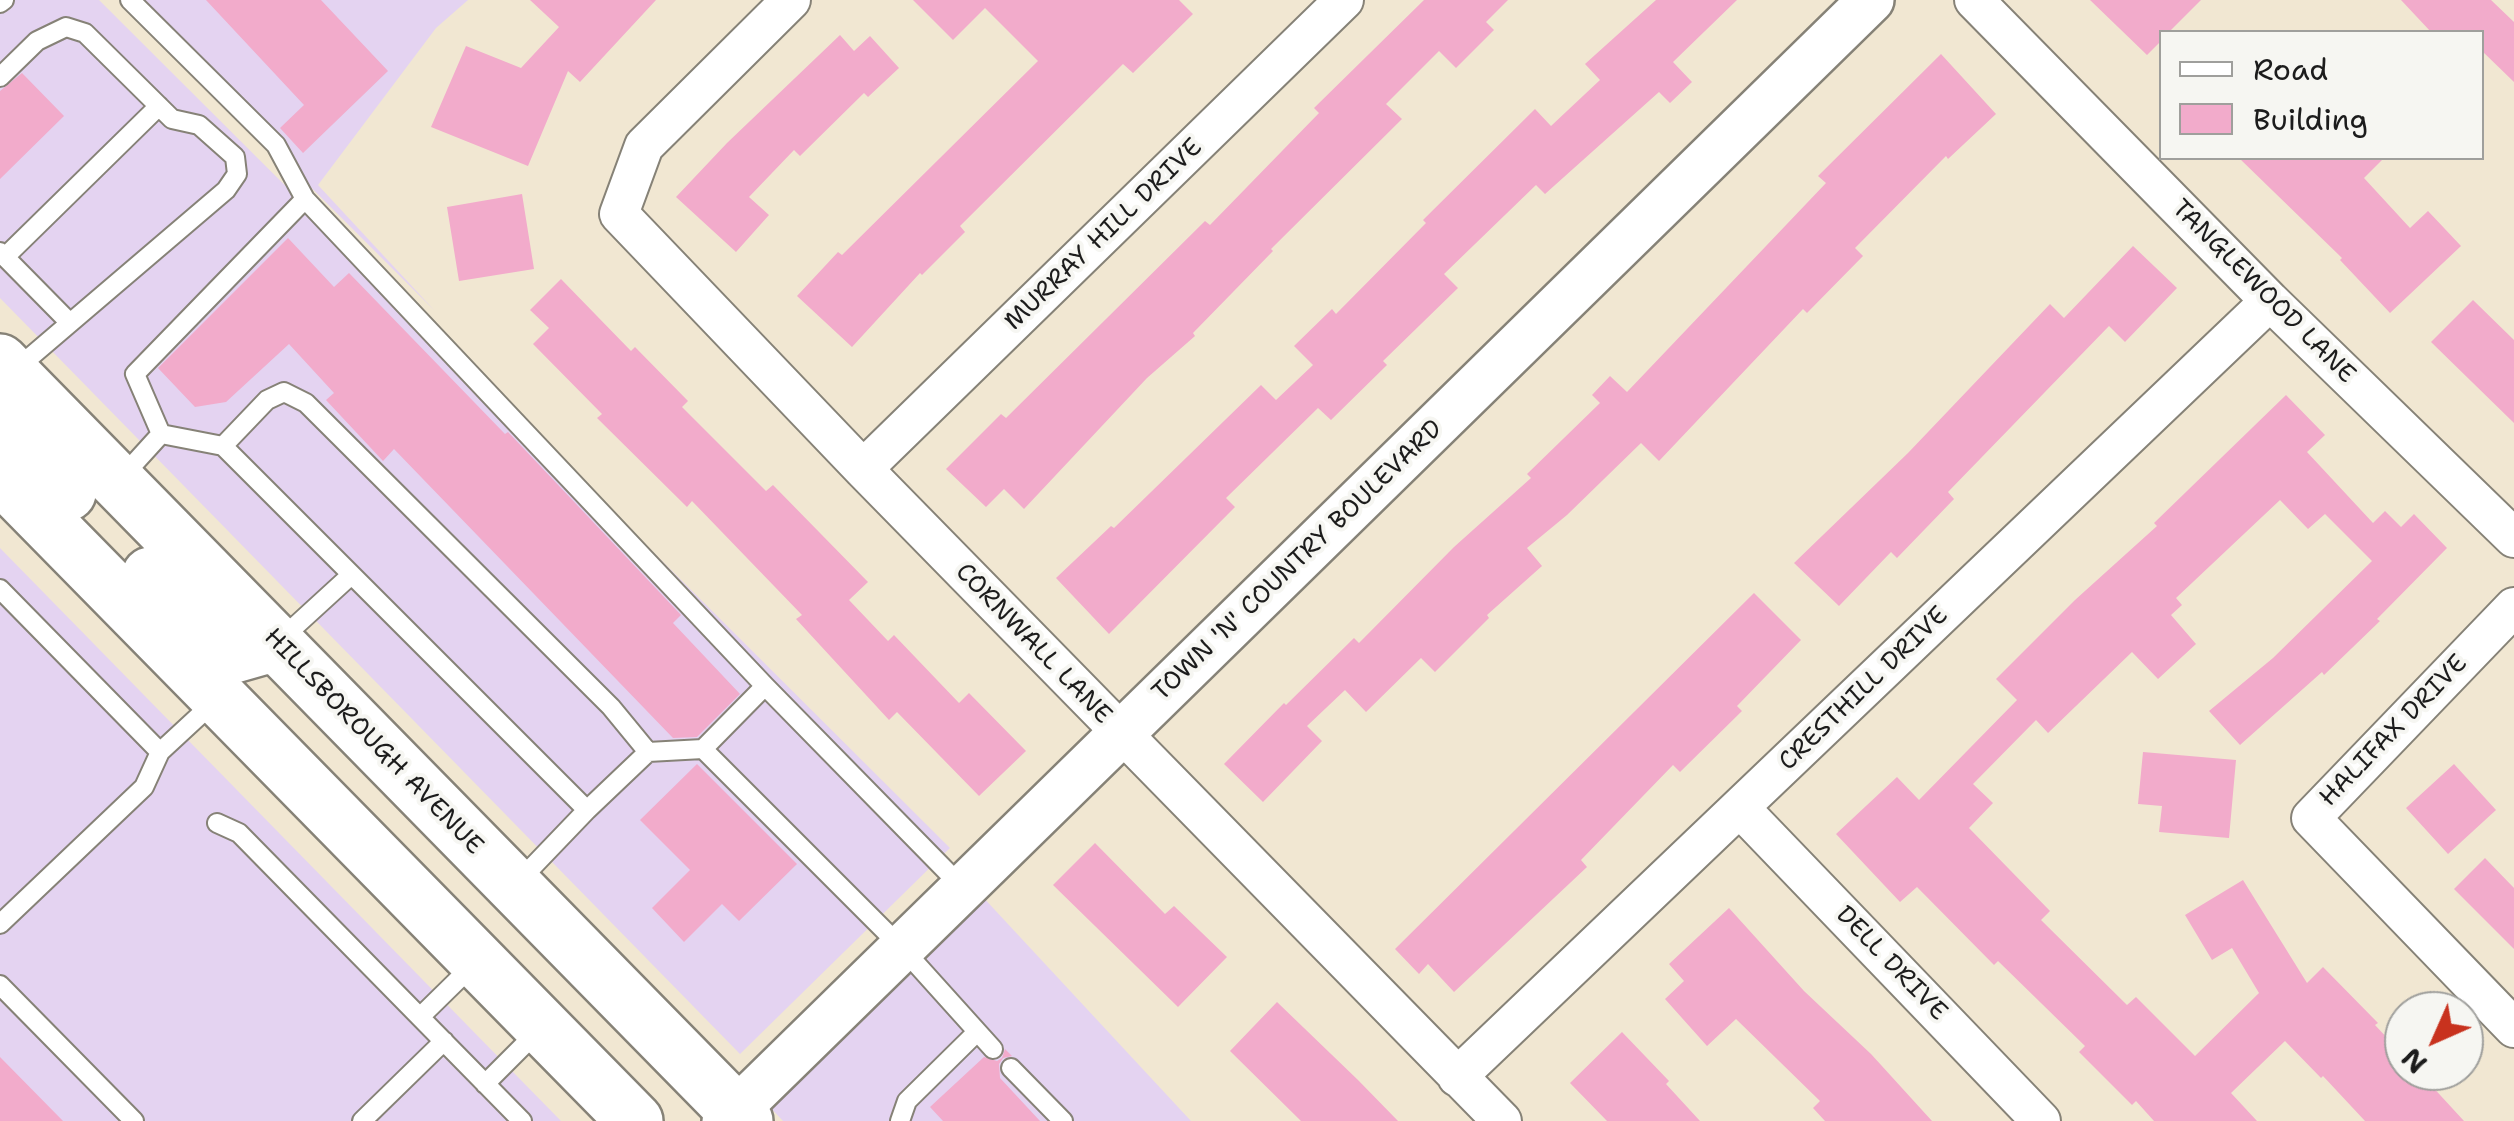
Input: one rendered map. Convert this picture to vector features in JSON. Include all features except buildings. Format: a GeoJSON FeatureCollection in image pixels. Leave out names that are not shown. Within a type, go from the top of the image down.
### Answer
{"type":"FeatureCollection","features":[{"type":"Feature","properties":{"kind":"main road","name":"HILLSBOROUGH AVENUE"},"geometry":{"type":"LineString","coordinates":[[4,386],[117,482],[514,886],[735,1118]]}},
{"type":"Feature","properties":{"kind":"main road"},"geometry":{"type":"LineString","coordinates":[[4,386],[177,602],[234,655],[276,643]]}},
{"type":"Feature","properties":{"kind":"main road"},"geometry":{"type":"LineString","coordinates":[[0,475],[635,1121]]}},
{"type":"Feature","properties":{"kind":"street","name":"CORNWALL LANE"},"geometry":{"type":"LineString","coordinates":[[791,0],[644,146],[619,214],[863,469],[1502,1121]]}},
{"type":"Feature","properties":{"kind":"street","name":"MURRAY HILL DRIVE"},"geometry":{"type":"LineString","coordinates":[[863,469],[1344,0]]}},
{"type":"Feature","properties":{"kind":"street","name":"TOWN 'N' COUNTRY BOULEVARD"},"geometry":{"type":"LineString","coordinates":[[735,1118],[963,888],[1872,0]]}},
{"type":"Feature","properties":{"kind":"street","name":"TANGLEWOOD LANE"},"geometry":{"type":"LineString","coordinates":[[1974,0],[2270,301],[2514,538]]}},
{"type":"Feature","properties":{"kind":"street","name":"CRESTHILL DRIVE"},"geometry":{"type":"LineString","coordinates":[[1457,1078],[2270,301]]}},
{"type":"Feature","properties":{"kind":"street","name":"HALIFAX DRIVE"},"geometry":{"type":"LineString","coordinates":[[2514,606],[2311,818],[2514,1028]]}},
{"type":"Feature","properties":{"kind":"street","name":"DELL DRIVE"},"geometry":{"type":"LineString","coordinates":[[1740,808],[2041,1121]]}},
{"type":"Feature","properties":{"kind":"lane"},"geometry":{"type":"LineString","coordinates":[[130,0],[276,144],[305,199],[765,686],[963,888]]}},
{"type":"Feature","properties":{"kind":"lane"},"geometry":{"type":"LineString","coordinates":[[0,77],[37,41],[66,27],[84,33],[172,120],[199,124],[234,158],[237,174],[226,190],[70,323],[4,386]]}},
{"type":"Feature","properties":{"kind":"lane"},"geometry":{"type":"LineString","coordinates":[[70,323],[2,254],[159,106]]}},
{"type":"Feature","properties":{"kind":"lane"},"geometry":{"type":"LineString","coordinates":[[161,434],[135,374],[305,199]]}},
{"type":"Feature","properties":{"kind":"lane"},"geometry":{"type":"LineString","coordinates":[[223,446],[267,400],[284,392],[306,403],[612,707],[648,752]]}},
{"type":"Feature","properties":{"kind":"lane"},"geometry":{"type":"LineString","coordinates":[[161,434],[223,446],[587,810]]}},
{"type":"Feature","properties":{"kind":"lane"},"geometry":{"type":"LineString","coordinates":[[117,482],[161,434]]}},
{"type":"Feature","properties":{"kind":"lane"},"geometry":{"type":"LineString","coordinates":[[276,643],[350,576]]}},
{"type":"Feature","properties":{"kind":"lane"},"geometry":{"type":"LineString","coordinates":[[0,590],[160,752]]}},
{"type":"Feature","properties":{"kind":"lane"},"geometry":{"type":"LineString","coordinates":[[514,886],[648,752],[703,748],[765,686]]}},
{"type":"Feature","properties":{"kind":"lane"},"geometry":{"type":"LineString","coordinates":[[0,924],[144,788],[160,752],[219,698]]}},
{"type":"Feature","properties":{"kind":"lane"},"geometry":{"type":"LineString","coordinates":[[703,748],[902,948],[993,1049]]}},
{"type":"Feature","properties":{"kind":"lane"},"geometry":{"type":"LineString","coordinates":[[217,822],[240,833],[522,1121]]}},
{"type":"Feature","properties":{"kind":"lane"},"geometry":{"type":"LineString","coordinates":[[420,1018],[478,961]]}},
{"type":"Feature","properties":{"kind":"lane"},"geometry":{"type":"LineString","coordinates":[[0,985],[134,1121]]}},
{"type":"Feature","properties":{"kind":"lane"},"geometry":{"type":"LineString","coordinates":[[486,1084],[542,1027]]}},
{"type":"Feature","properties":{"kind":"lane"},"geometry":{"type":"LineString","coordinates":[[900,1121],[906,1101],[977,1032]]}},
{"type":"Feature","properties":{"kind":"lane"},"geometry":{"type":"LineString","coordinates":[[362,1121],[444,1041]]}},
{"type":"Feature","properties":{"kind":"lane"},"geometry":{"type":"LineString","coordinates":[[1011,1068],[1063,1121]]}},
{"type":"Feature","properties":{"kind":"shaded area"},"geometry":{"type":"Polygon","coordinates":[[[0,0],[99,0],[950,848],[740,1054],[0,298],[0,0]]]}},
{"type":"Feature","properties":{"kind":"shaded area"},"geometry":{"type":"Polygon","coordinates":[[[123,0],[468,0],[436,28],[318,185],[434,310],[123,0]]]}},
{"type":"Feature","properties":{"kind":"shaded area"},"geometry":{"type":"Polygon","coordinates":[[[0,548],[561,1121],[0,1121],[0,548]]]}},
{"type":"Feature","properties":{"kind":"shaded area"},"geometry":{"type":"Polygon","coordinates":[[[981,895],[1191,1121],[783,1121],[767,1104],[981,895]]]}}]}
